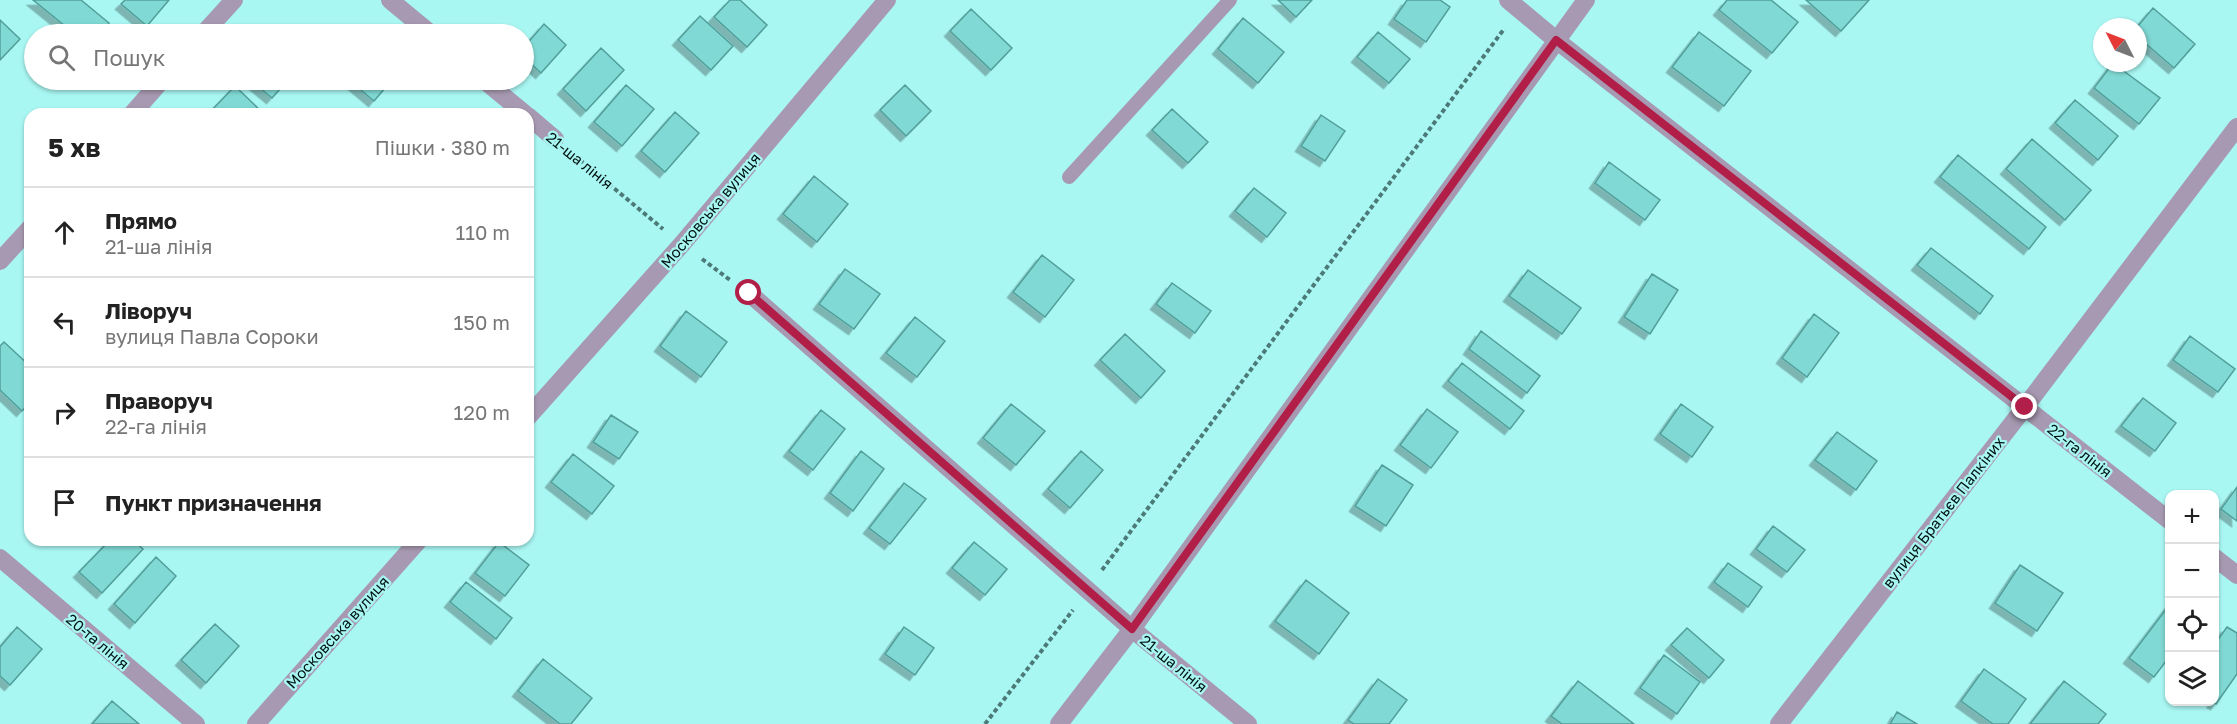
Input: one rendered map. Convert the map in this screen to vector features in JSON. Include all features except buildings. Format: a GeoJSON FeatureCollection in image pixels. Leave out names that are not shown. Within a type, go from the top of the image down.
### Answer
{"type":"FeatureCollection","features":[{"type":"Feature","properties":{"kind":"street"},"geometry":{"type":"LineString","coordinates":[[212,24],[234,0]]}},
{"type":"Feature","properties":{"kind":"street"},"geometry":{"type":"LineString","coordinates":[[390,0],[419,24]]}},
{"type":"Feature","properties":{"kind":"street","name":"Московська вулиця"},"geometry":{"type":"LineString","coordinates":[[534,410],[682,244],[887,0]]}},
{"type":"Feature","properties":{"kind":"street"},"geometry":{"type":"LineString","coordinates":[[1059,724],[1132,629],[1586,0]]}},
{"type":"Feature","properties":{"kind":"street","name":"22-га лінія"},"geometry":{"type":"LineString","coordinates":[[1514,5],[2165,518]]}},
{"type":"Feature","properties":{"kind":"street"},"geometry":{"type":"LineString","coordinates":[[137,108],[153,90]]}},
{"type":"Feature","properties":{"kind":"street","name":"21-ша лінія"},"geometry":{"type":"LineString","coordinates":[[496,90],[518,108]]}},
{"type":"Feature","properties":{"kind":"street","name":"21-ша лінія"},"geometry":{"type":"LineString","coordinates":[[534,121],[555,139]]}},
{"type":"Feature","properties":{"kind":"street","name":"вулиця Братьєв Палкіних"},"geometry":{"type":"LineString","coordinates":[[1779,724],[2025,407],[2237,127]]}},
{"type":"Feature","properties":{"kind":"street"},"geometry":{"type":"LineString","coordinates":[[0,261],[24,235]]}},
{"type":"Feature","properties":{"kind":"street","name":"21-ша лінія"},"geometry":{"type":"LineString","coordinates":[[749,293],[1132,629],[1248,724]]}},
{"type":"Feature","properties":{"kind":"street","name":"Московська вулиця"},"geometry":{"type":"LineString","coordinates":[[256,724],[414,546]]}},
{"type":"Feature","properties":{"kind":"street","name":"20-та лінія"},"geometry":{"type":"LineString","coordinates":[[0,558],[196,724]]}},
{"type":"Feature","properties":{"kind":"street"},"geometry":{"type":"LineString","coordinates":[[2219,561],[2237,575]]}},
{"type":"Feature","properties":{"kind":"lane"},"geometry":{"type":"LineString","coordinates":[[1069,177],[1230,0]]}},
{"type":"Feature","properties":{"kind":"path"},"geometry":{"type":"LineString","coordinates":[[985,724],[1088,590],[1514,5]]}},
{"type":"Feature","properties":{"kind":"path","name":"21-ша лінія"},"geometry":{"type":"LineString","coordinates":[[555,139],[633,203]]}},
{"type":"Feature","properties":{"kind":"route"},"geometry":{"type":"LineString","coordinates":[[749,293],[1132,629],[1556,40],[2025,407]]}}]}
